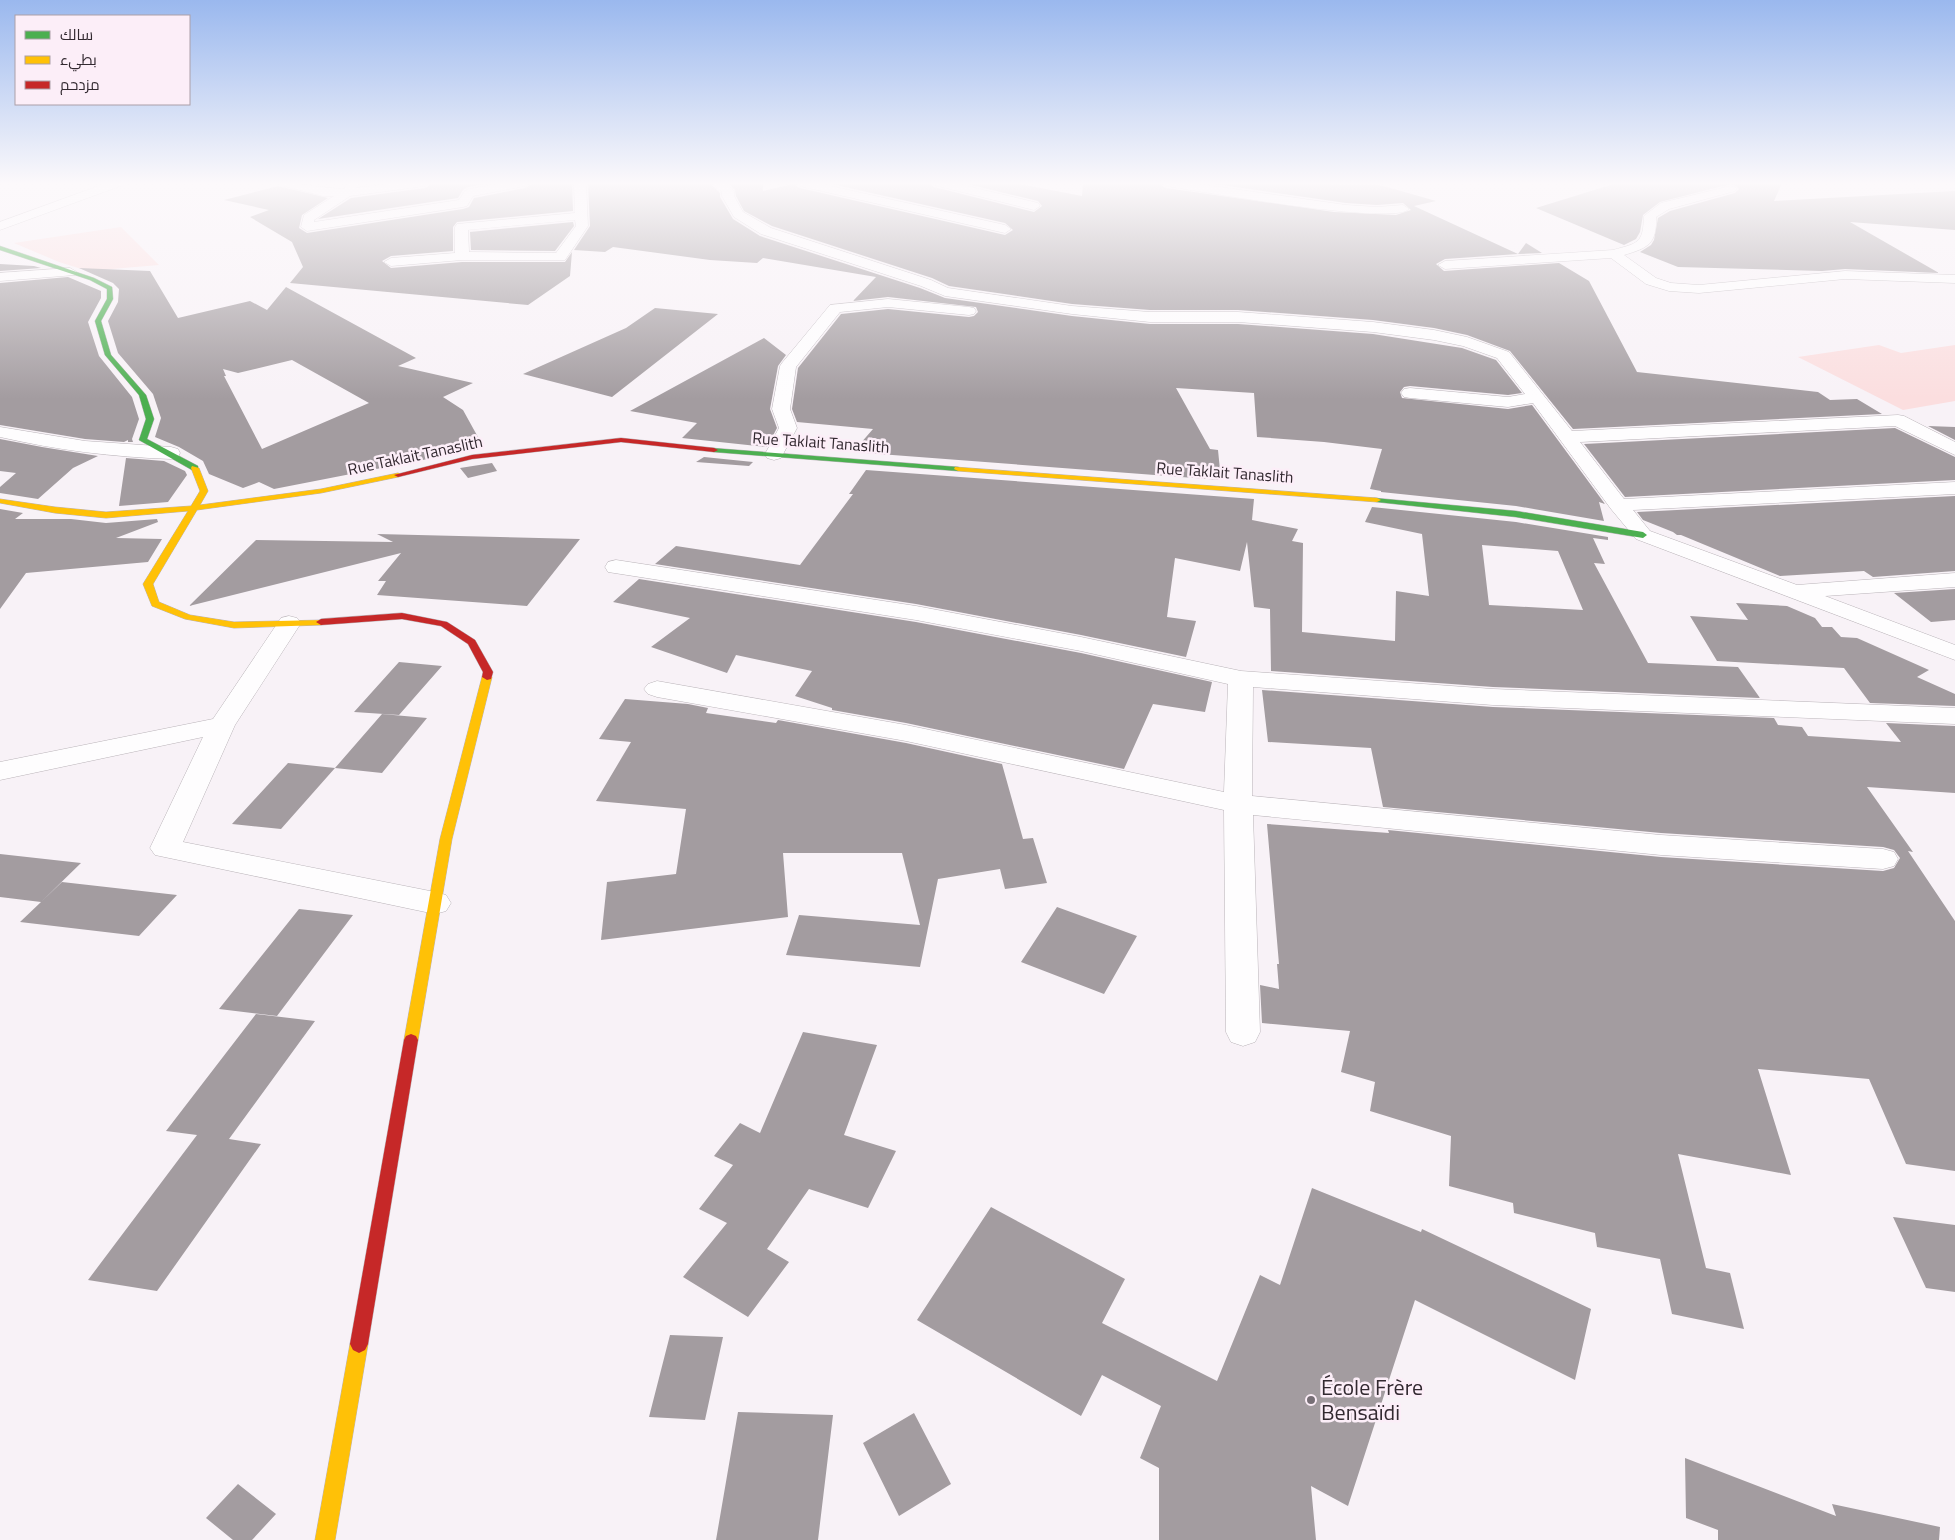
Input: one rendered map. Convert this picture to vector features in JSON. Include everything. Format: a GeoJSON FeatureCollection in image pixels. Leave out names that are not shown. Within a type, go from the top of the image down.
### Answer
{"type":"FeatureCollection","features":[{"type":"Feature","properties":{"kind":"street"},"geometry":{"type":"LineString","coordinates":[[20,255],[92,279],[110,288],[110,299],[98,321],[102,339],[108,355],[142,395],[150,419],[144,440],[196,467],[204,491],[148,584],[155,604],[188,618],[234,625],[402,616],[444,624],[472,642],[488,672],[446,839],[325,1540]]}},
{"type":"Feature","properties":{"kind":"street"},"geometry":{"type":"LineString","coordinates":[[391,262],[462,256],[560,257],[561,255]]}},
{"type":"Feature","properties":{"kind":"street"},"geometry":{"type":"LineString","coordinates":[[839,255],[926,283],[945,292],[1072,310],[1150,317],[1247,318],[1373,327],[1434,335],[1467,342],[1503,355],[1568,436],[1618,505],[1643,535],[1955,653]]}},
{"type":"Feature","properties":{"kind":"street"},"geometry":{"type":"LineString","coordinates":[[1445,265],[1601,255]]}},
{"type":"Feature","properties":{"kind":"street"},"geometry":{"type":"LineString","coordinates":[[1615,255],[1651,281],[1669,287],[1699,289],[1845,275],[1955,279]]}},
{"type":"Feature","properties":{"kind":"street"},"geometry":{"type":"LineString","coordinates":[[0,277],[70,272]]}},
{"type":"Feature","properties":{"kind":"street"},"geometry":{"type":"LineString","coordinates":[[774,454],[788,428],[781,409],[788,366],[835,308],[888,303],[1048,315],[1072,310]]}},
{"type":"Feature","properties":{"kind":"street"},"geometry":{"type":"LineString","coordinates":[[1410,393],[1508,402],[1537,397]]}},
{"type":"Feature","properties":{"kind":"street"},"geometry":{"type":"LineString","coordinates":[[1568,436],[1898,420],[1955,449]]}},
{"type":"Feature","properties":{"kind":"street"},"geometry":{"type":"LineString","coordinates":[[0,432],[48,443],[133,452],[171,453]]}},
{"type":"Feature","properties":{"kind":"street","name":"Rue Taklait Tanaslith"},"geometry":{"type":"LineString","coordinates":[[0,501],[55,510],[106,515],[195,508],[320,491],[472,457],[620,440],[765,455],[774,454],[1380,500],[1516,514],[1643,535]]}},
{"type":"Feature","properties":{"kind":"street"},"geometry":{"type":"LineString","coordinates":[[1618,505],[1955,488]]}},
{"type":"Feature","properties":{"kind":"street"},"geometry":{"type":"LineString","coordinates":[[616,568],[916,613],[1081,644],[1241,679],[1493,697],[1955,716]]}},
{"type":"Feature","properties":{"kind":"street"},"geometry":{"type":"LineString","coordinates":[[1793,592],[1955,580]]}},
{"type":"Feature","properties":{"kind":"street"},"geometry":{"type":"LineString","coordinates":[[289,623],[222,725],[165,848],[435,903]]}},
{"type":"Feature","properties":{"kind":"street"},"geometry":{"type":"LineString","coordinates":[[1241,679],[1238,804],[1243,1032]]}},
{"type":"Feature","properties":{"kind":"street"},"geometry":{"type":"LineString","coordinates":[[657,689],[906,733],[1238,804],[1661,845],[1883,859]]}},
{"type":"Feature","properties":{"kind":"street"},"geometry":{"type":"LineString","coordinates":[[0,771],[222,725]]}},
{"type":"Feature","properties":{"kind":"shaded area"},"geometry":{"type":"Polygon","coordinates":[[[42,255],[149,255],[159,265],[88,271],[42,255]]]}},
{"type":"Feature","properties":{"kind":"shaded area"},"geometry":{"type":"Polygon","coordinates":[[[1879,345],[1901,353],[1955,345],[1955,401],[1903,410],[1798,357],[1879,345]]]}},
{"type":"Feature","properties":{"kind":"building"},"geometry":{"type":"Polygon","coordinates":[[[298,255],[405,255],[391,256],[382,261],[391,268],[462,262],[565,262],[572,255],[570,276],[528,305],[290,283],[303,267],[298,255]]]}},
{"type":"Feature","properties":{"kind":"building"},"geometry":{"type":"Polygon","coordinates":[[[672,255],[818,255],[945,298],[1072,316],[1150,324],[1238,324],[1373,334],[1462,348],[1496,360],[1522,393],[1508,395],[1410,386],[1404,387],[1400,392],[1402,398],[1508,409],[1532,405],[1605,504],[1599,502],[1604,521],[1516,506],[1381,492],[1370,489],[1382,449],[1257,437],[1254,393],[1176,388],[1210,449],[1218,450],[1221,480],[853,452],[873,429],[797,422],[792,409],[798,368],[841,314],[888,309],[969,317],[974,316],[978,312],[976,307],[888,297],[853,301],[876,277],[763,258],[757,263],[672,255]]]}},
{"type":"Feature","properties":{"kind":"building"},"geometry":{"type":"Polygon","coordinates":[[[861,255],[1505,255],[1445,259],[1436,264],[1444,271],[1559,263],[1589,281],[1637,372],[1818,392],[1830,400],[1857,399],[1882,414],[1573,429],[1510,351],[1467,335],[1434,328],[1373,320],[1238,310],[1150,310],[1072,304],[949,286],[932,278],[861,255]]]}},
{"type":"Feature","properties":{"kind":"building"},"geometry":{"type":"Polygon","coordinates":[[[1647,255],[1907,255],[1939,273],[1845,269],[1822,271],[1678,267],[1647,255]]]}},
{"type":"Feature","properties":{"kind":"building"},"geometry":{"type":"Polygon","coordinates":[[[0,264],[34,266],[41,268],[0,271],[0,264]]]}},
{"type":"Feature","properties":{"kind":"building"},"geometry":{"type":"Polygon","coordinates":[[[79,268],[150,271],[178,318],[250,301],[267,310],[286,287],[416,358],[398,366],[473,383],[443,397],[463,410],[484,448],[274,489],[259,482],[243,488],[209,474],[203,461],[179,447],[155,437],[161,418],[153,394],[118,353],[108,321],[118,302],[119,289],[113,283],[79,268]],[[292,360],[238,373],[223,369],[226,376],[224,376],[262,449],[369,403],[292,360]]]}},
{"type":"Feature","properties":{"kind":"building"},"geometry":{"type":"Polygon","coordinates":[[[68,277],[101,291],[101,298],[88,322],[99,356],[132,397],[139,419],[132,439],[133,442],[128,442],[128,440],[124,442],[85,439],[0,425],[0,283],[68,277]]]}},
{"type":"Feature","properties":{"kind":"building"},"geometry":{"type":"Polygon","coordinates":[[[655,308],[718,314],[612,397],[523,374],[626,328],[655,308]]]}},
{"type":"Feature","properties":{"kind":"building"},"geometry":{"type":"Polygon","coordinates":[[[764,338],[786,355],[778,366],[770,409],[777,428],[767,447],[682,438],[697,423],[630,411],[764,338]]]}},
{"type":"Feature","properties":{"kind":"building"},"geometry":{"type":"Polygon","coordinates":[[[1928,426],[1955,427],[1955,440],[1928,426]]]}},
{"type":"Feature","properties":{"kind":"building"},"geometry":{"type":"Polygon","coordinates":[[[1895,428],[1955,457],[1955,480],[1625,497],[1584,444],[1895,428]]]}},
{"type":"Feature","properties":{"kind":"building"},"geometry":{"type":"Polygon","coordinates":[[[0,439],[98,456],[73,468],[38,499],[0,493],[0,487],[16,473],[0,471],[0,439]]]}},
{"type":"Feature","properties":{"kind":"building"},"geometry":{"type":"Polygon","coordinates":[[[704,457],[753,462],[749,466],[696,462],[704,457]]]}},
{"type":"Feature","properties":{"kind":"building"},"geometry":{"type":"Polygon","coordinates":[[[126,458],[164,461],[185,471],[187,475],[168,502],[119,506],[126,458]]]}},
{"type":"Feature","properties":{"kind":"building"},"geometry":{"type":"Polygon","coordinates":[[[492,463],[497,471],[468,478],[460,468],[492,463]]]}},
{"type":"Feature","properties":{"kind":"building"},"geometry":{"type":"Polygon","coordinates":[[[866,470],[1254,499],[1252,520],[1298,529],[1292,541],[1303,543],[1302,632],[1395,641],[1396,591],[1429,596],[1422,534],[1365,522],[1372,507],[1516,522],[1608,537],[1608,540],[1593,538],[1605,564],[1594,563],[1648,663],[1738,667],[1760,698],[1493,687],[1271,671],[1270,609],[1254,607],[1247,542],[1240,571],[1175,558],[1167,617],[1196,621],[1186,657],[916,604],[655,564],[676,546],[800,565],[853,494],[849,494],[866,470]],[[1482,545],[1489,605],[1583,610],[1558,551],[1482,545]]]}},
{"type":"Feature","properties":{"kind":"building"},"geometry":{"type":"Polygon","coordinates":[[[1955,496],[1955,571],[1873,577],[1864,571],[1780,576],[1643,520],[1637,512],[1955,496]]]}},
{"type":"Feature","properties":{"kind":"building"},"geometry":{"type":"Polygon","coordinates":[[[0,509],[23,513],[15,519],[71,519],[106,523],[157,519],[158,522],[116,538],[162,539],[148,562],[26,573],[0,609],[0,509]]]}},
{"type":"Feature","properties":{"kind":"building"},"geometry":{"type":"Polygon","coordinates":[[[377,534],[580,539],[527,606],[377,595],[386,581],[378,581],[401,553],[189,606],[256,540],[393,542],[377,534]]]}},
{"type":"Feature","properties":{"kind":"building"},"geometry":{"type":"Polygon","coordinates":[[[639,579],[916,622],[1081,653],[1212,682],[1205,712],[1153,704],[1124,769],[906,723],[832,710],[832,708],[795,696],[812,671],[736,655],[727,673],[651,647],[690,618],[613,602],[639,579]]]}},
{"type":"Feature","properties":{"kind":"building"},"geometry":{"type":"Polygon","coordinates":[[[1955,589],[1955,620],[1931,622],[1894,593],[1955,589]]]}},
{"type":"Feature","properties":{"kind":"building"},"geometry":{"type":"Polygon","coordinates":[[[1736,603],[1787,606],[1815,618],[1822,627],[1832,627],[1841,637],[1857,638],[1929,670],[1917,677],[1955,694],[1955,706],[1870,703],[1844,668],[1717,661],[1690,616],[1748,620],[1736,603]]]}},
{"type":"Feature","properties":{"kind":"building"},"geometry":{"type":"Polygon","coordinates":[[[399,662],[442,666],[399,715],[354,712],[399,662]]]}},
{"type":"Feature","properties":{"kind":"building"},"geometry":{"type":"Polygon","coordinates":[[[1262,690],[1493,707],[1774,718],[1778,725],[1802,727],[1808,736],[1901,742],[1886,723],[1955,726],[1955,793],[1867,787],[1913,852],[1908,851],[1955,921],[1955,1171],[1906,1164],[1869,1079],[1758,1069],[1791,1175],[1678,1154],[1706,1268],[1730,1273],[1744,1329],[1672,1314],[1660,1259],[1597,1247],[1595,1233],[1514,1213],[1513,1203],[1449,1186],[1451,1136],[1370,1111],[1375,1082],[1341,1072],[1350,1031],[1262,1023],[1260,985],[1279,989],[1277,964],[1279,964],[1267,824],[1389,833],[1388,830],[1661,857],[1883,871],[1894,868],[1900,858],[1894,850],[1883,847],[1661,833],[1383,807],[1371,748],[1268,742],[1262,690]]]}},
{"type":"Feature","properties":{"kind":"building"},"geometry":{"type":"Polygon","coordinates":[[[625,699],[688,704],[708,708],[706,713],[776,723],[778,720],[906,743],[1002,764],[1023,839],[1033,838],[1047,883],[1005,889],[1000,869],[938,879],[920,967],[786,955],[799,915],[920,925],[902,853],[783,853],[788,917],[601,940],[607,882],[676,874],[686,809],[596,801],[631,742],[599,739],[625,699]]]}},
{"type":"Feature","properties":{"kind":"building"},"geometry":{"type":"Polygon","coordinates":[[[382,714],[427,718],[382,773],[335,768],[382,714]]]}},
{"type":"Feature","properties":{"kind":"building"},"geometry":{"type":"Polygon","coordinates":[[[288,763],[335,768],[281,829],[232,824],[288,763]]]}},
{"type":"Feature","properties":{"kind":"building"},"geometry":{"type":"Polygon","coordinates":[[[0,854],[81,863],[41,902],[0,897],[0,854]]]}},
{"type":"Feature","properties":{"kind":"building"},"geometry":{"type":"Polygon","coordinates":[[[62,882],[177,895],[139,936],[20,922],[62,882]]]}},
{"type":"Feature","properties":{"kind":"building"},"geometry":{"type":"Polygon","coordinates":[[[1057,907],[1137,936],[1104,994],[1021,962],[1057,907]]]}},
{"type":"Feature","properties":{"kind":"building"},"geometry":{"type":"Polygon","coordinates":[[[299,909],[353,915],[277,1016],[219,1009],[299,909]]]}},
{"type":"Feature","properties":{"kind":"building"},"geometry":{"type":"Polygon","coordinates":[[[256,1014],[315,1021],[229,1139],[261,1144],[157,1291],[88,1280],[197,1135],[166,1131],[256,1014]]]}},
{"type":"Feature","properties":{"kind":"building"},"geometry":{"type":"Polygon","coordinates":[[[803,1032],[877,1045],[844,1135],[896,1151],[868,1208],[809,1189],[767,1249],[789,1262],[748,1317],[683,1277],[727,1223],[699,1209],[733,1165],[714,1156],[740,1123],[760,1133],[803,1032]]]}},
{"type":"Feature","properties":{"kind":"building"},"geometry":{"type":"Polygon","coordinates":[[[1312,1188],[1421,1232],[1422,1229],[1591,1309],[1575,1380],[1415,1300],[1348,1506],[1311,1486],[1316,1540],[1159,1540],[1159,1468],[1140,1458],[1161,1406],[1102,1375],[1081,1416],[917,1320],[991,1207],[1125,1279],[1102,1323],[1217,1381],[1260,1275],[1280,1285],[1312,1188]]]}},
{"type":"Feature","properties":{"kind":"building"},"geometry":{"type":"Polygon","coordinates":[[[1893,1217],[1955,1225],[1955,1292],[1926,1288],[1893,1217]]]}},
{"type":"Feature","properties":{"kind":"building"},"geometry":{"type":"Polygon","coordinates":[[[670,1335],[723,1337],[705,1420],[649,1417],[670,1335]]]}},
{"type":"Feature","properties":{"kind":"building"},"geometry":{"type":"Polygon","coordinates":[[[738,1412],[833,1415],[818,1540],[716,1540],[738,1412]]]}},
{"type":"Feature","properties":{"kind":"building"},"geometry":{"type":"Polygon","coordinates":[[[914,1413],[951,1484],[899,1516],[863,1443],[914,1413]]]}},
{"type":"Feature","properties":{"kind":"building"},"geometry":{"type":"Polygon","coordinates":[[[1685,1458],[1836,1516],[1832,1504],[1940,1527],[1939,1540],[1718,1540],[1718,1530],[1686,1518],[1685,1458]]]}},
{"type":"Feature","properties":{"kind":"building"},"geometry":{"type":"Polygon","coordinates":[[[238,1484],[276,1514],[252,1540],[233,1540],[206,1518],[238,1484]]]}},
{"type":"Feature","properties":{"kind":"traffic: fast"},"geometry":{"type":"LineString","coordinates":[[20,255],[92,279],[110,288],[110,299],[98,321],[108,355],[142,395],[150,419],[143,440],[195,468]]}},
{"type":"Feature","properties":{"kind":"traffic: fast"},"geometry":{"type":"LineString","coordinates":[[714,450],[958,469]]}},
{"type":"Feature","properties":{"kind":"traffic: fast"},"geometry":{"type":"LineString","coordinates":[[1377,500],[1516,514],[1643,535]]}},
{"type":"Feature","properties":{"kind":"traffic: slow"},"geometry":{"type":"LineString","coordinates":[[195,468],[204,491],[148,584],[155,604],[188,617],[234,625],[321,622]]}},
{"type":"Feature","properties":{"kind":"traffic: slow"},"geometry":{"type":"LineString","coordinates":[[958,469],[1377,500]]}},
{"type":"Feature","properties":{"kind":"traffic: slow"},"geometry":{"type":"LineString","coordinates":[[0,501],[55,510],[106,515],[195,508],[321,491],[398,475]]}},
{"type":"Feature","properties":{"kind":"traffic: slow"},"geometry":{"type":"LineString","coordinates":[[411,1040],[446,839],[487,677]]}},
{"type":"Feature","properties":{"kind":"traffic: slow"},"geometry":{"type":"LineString","coordinates":[[325,1540],[359,1344]]}},
{"type":"Feature","properties":{"kind":"traffic: jam"},"geometry":{"type":"LineString","coordinates":[[398,475],[472,457],[621,440],[714,450]]}},
{"type":"Feature","properties":{"kind":"traffic: jam"},"geometry":{"type":"LineString","coordinates":[[321,622],[402,616],[444,624],[472,642],[488,672],[487,677]]}},
{"type":"Feature","properties":{"kind":"traffic: jam"},"geometry":{"type":"LineString","coordinates":[[359,1344],[411,1040]]}},
{"type":"Feature","properties":{"kind":"place","name":"École Frère Bensaïdi"},"geometry":{"type":"Point","coordinates":[1311,1400]}}]}
